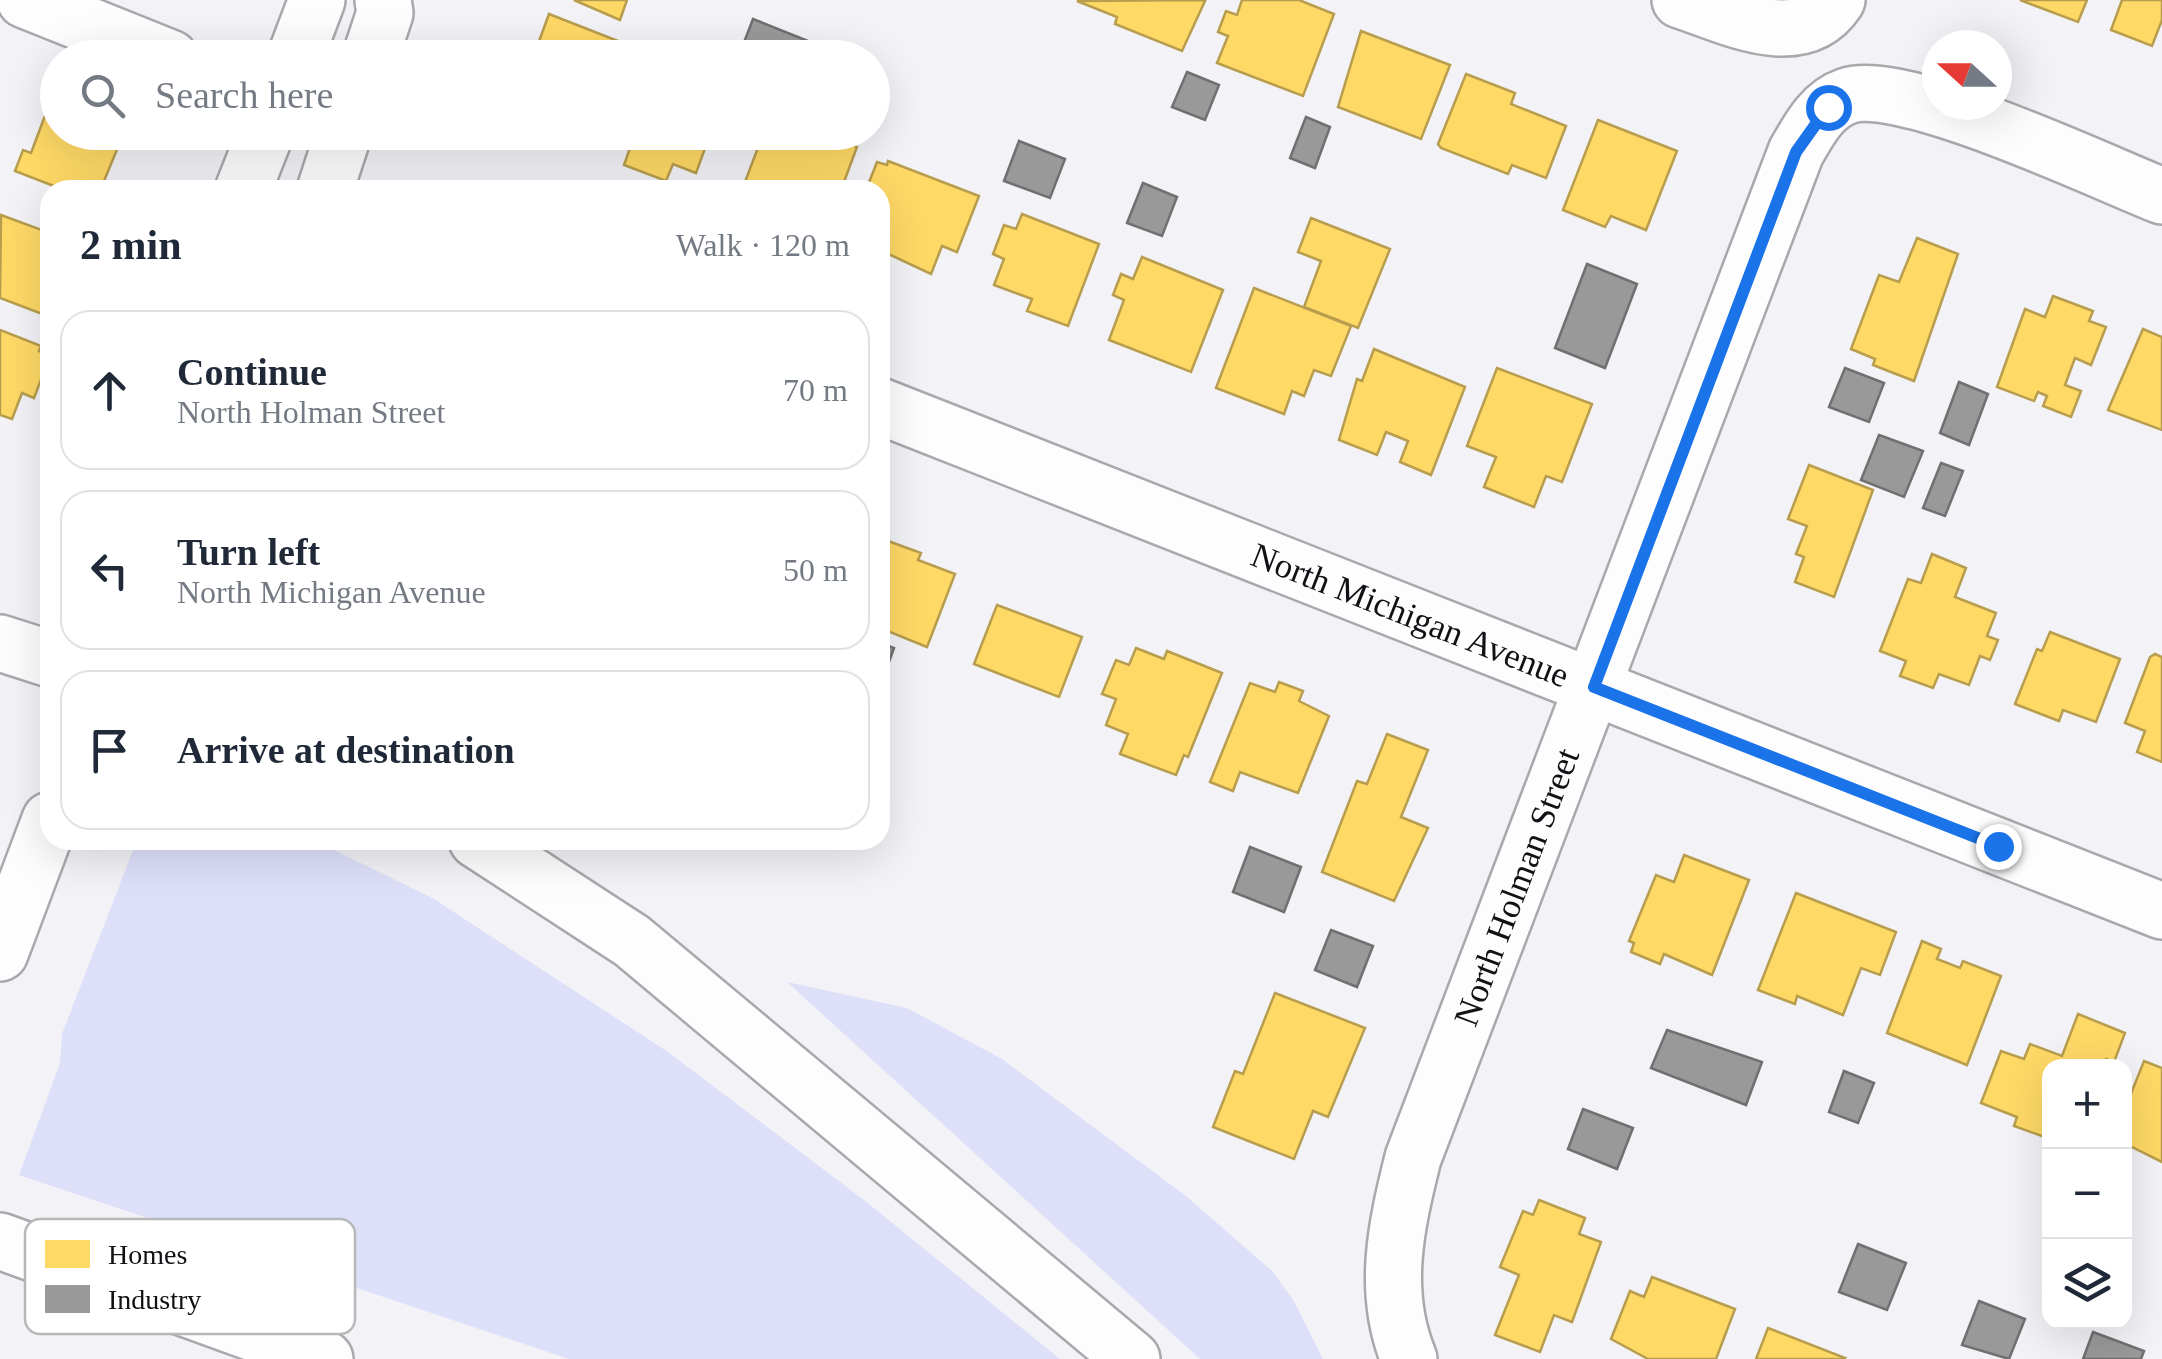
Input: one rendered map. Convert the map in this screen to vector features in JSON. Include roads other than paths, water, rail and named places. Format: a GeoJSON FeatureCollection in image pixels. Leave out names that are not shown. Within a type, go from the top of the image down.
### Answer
{"type":"FeatureCollection","features":[{"type":"Feature","properties":{"kind":"main road"},"geometry":{"type":"LineString","coordinates":[[26,0],[125,40]]}},
{"type":"Feature","properties":{"kind":"main road"},"geometry":{"type":"LineString","coordinates":[[302,40],[317,0]]}},
{"type":"Feature","properties":{"kind":"main road"},"geometry":{"type":"LineString","coordinates":[[376,40],[385,12],[382,0]]}},
{"type":"Feature","properties":{"kind":"main road"},"geometry":{"type":"LineString","coordinates":[[1680,0],[1762,25],[1822,14]]}},
{"type":"Feature","properties":{"kind":"main road","name":"North Holman Street"},"geometry":{"type":"LineString","coordinates":[[1409,1359],[1394,1300],[1393,1238],[1412,1158],[1796,152],[1819,115],[1837,100],[1863,93],[1916,101],[2162,196]]}},
{"type":"Feature","properties":{"kind":"main road"},"geometry":{"type":"LineString","coordinates":[[247,180],[259,150]]}},
{"type":"Feature","properties":{"kind":"main road","name":"North Michigan Avenue"},"geometry":{"type":"LineString","coordinates":[[890,410],[2162,911]]}},
{"type":"Feature","properties":{"kind":"main road"},"geometry":{"type":"LineString","coordinates":[[0,643],[40,657]]}},
{"type":"Feature","properties":{"kind":"main road"},"geometry":{"type":"LineString","coordinates":[[0,953],[40,847]]}},
{"type":"Feature","properties":{"kind":"main road"},"geometry":{"type":"LineString","coordinates":[[493,850],[632,941],[1132,1359]]}},
{"type":"Feature","properties":{"kind":"main road"},"geometry":{"type":"LineString","coordinates":[[0,1241],[25,1250]]}},
{"type":"Feature","properties":{"kind":"main road"},"geometry":{"type":"LineString","coordinates":[[256,1334],[325,1359]]}}]}
